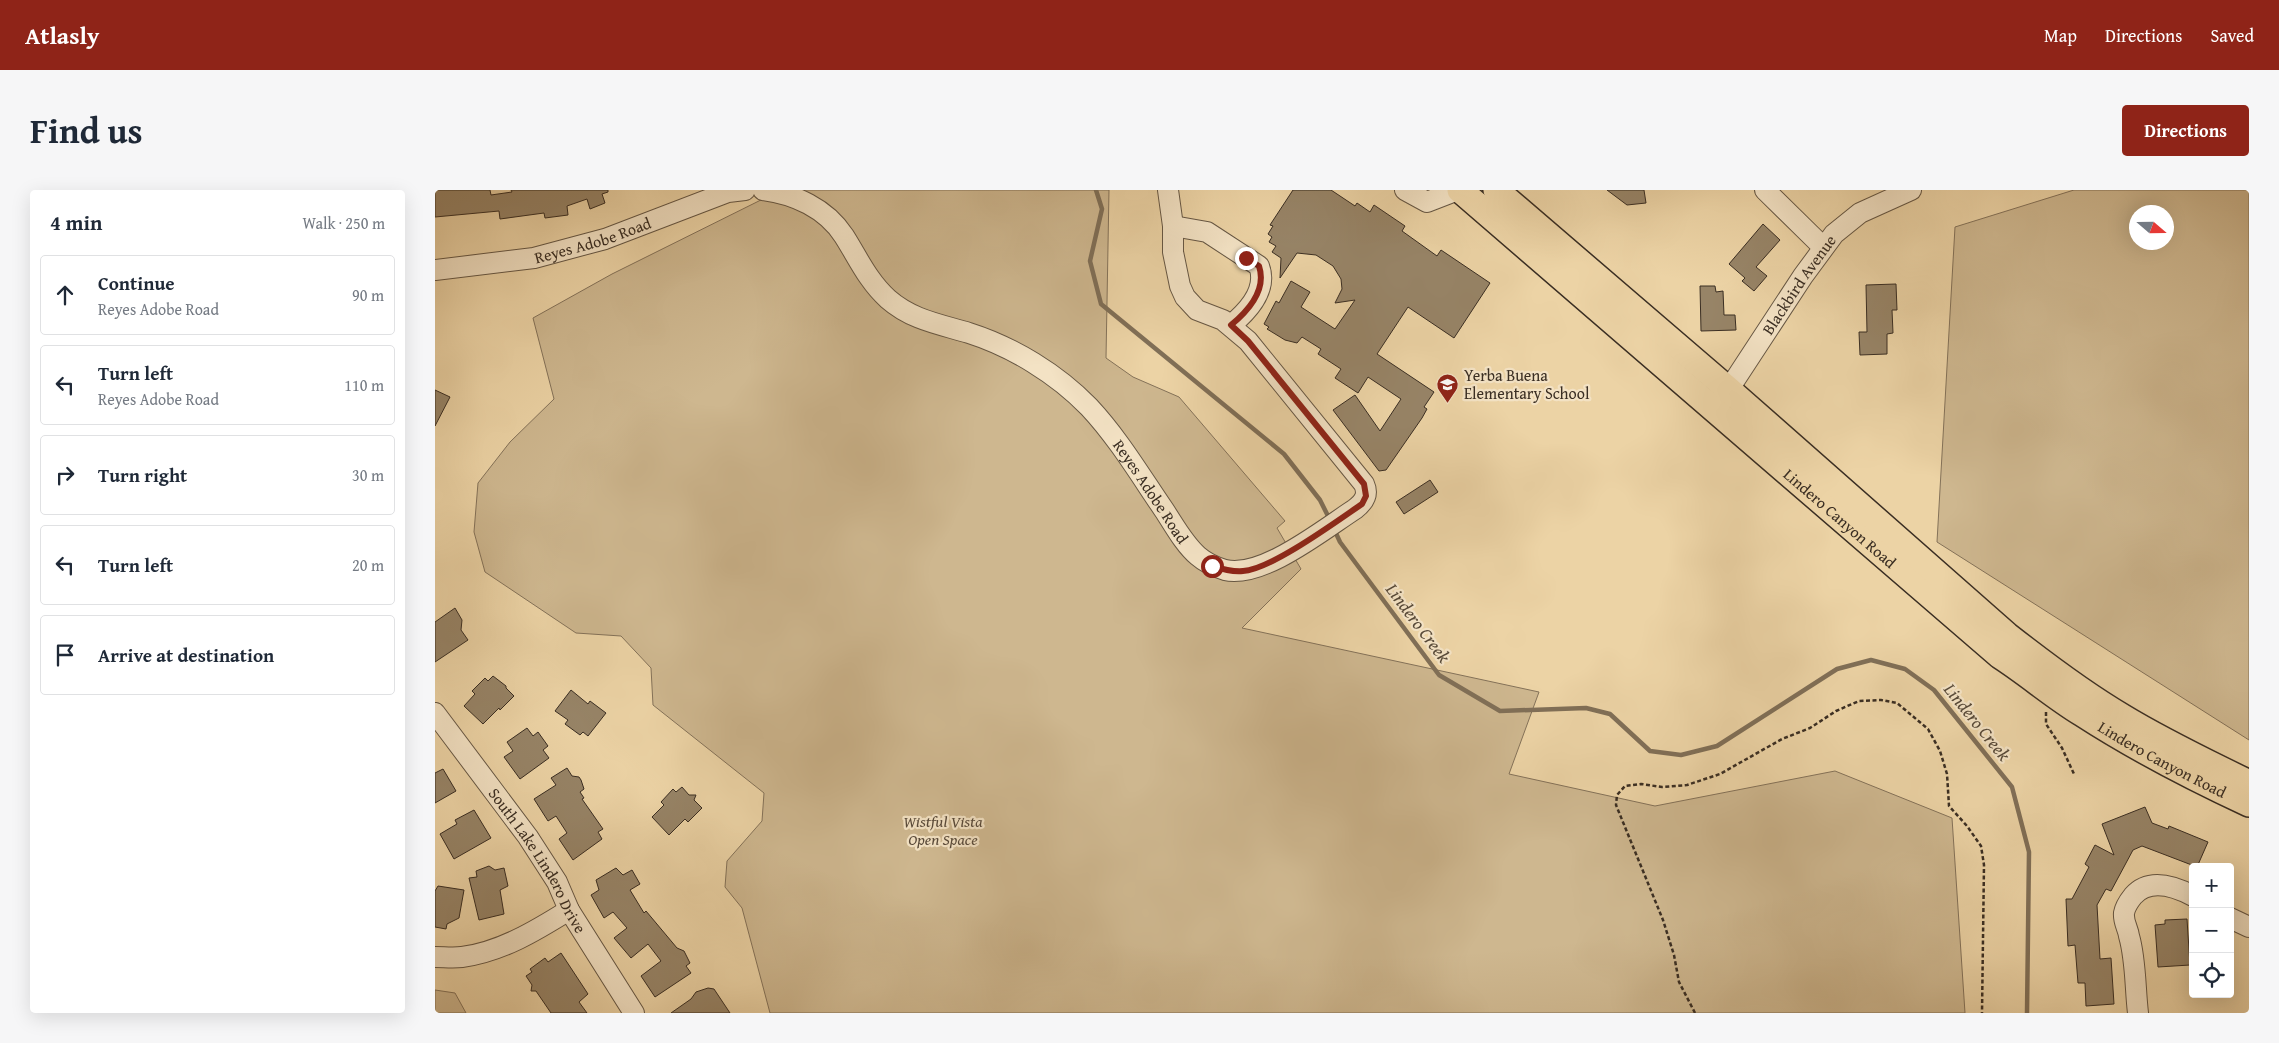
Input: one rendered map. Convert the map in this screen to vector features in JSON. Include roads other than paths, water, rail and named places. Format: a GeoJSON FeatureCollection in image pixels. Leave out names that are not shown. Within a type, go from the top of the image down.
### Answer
{"type":"FeatureCollection","features":[{"type":"Feature","properties":{"kind":"main road","name":"Lindero Canyon Road"},"geometry":{"type":"LineString","coordinates":[[1459,190],[2000,656],[2054,695],[2118,736],[2164,762],[2249,804]]}},
{"type":"Feature","properties":{"kind":"main road","name":"Lindero Canyon Road"},"geometry":{"type":"LineString","coordinates":[[1496,190],[1729,390],[2007,635],[2078,689],[2121,717],[2249,784]]}},
{"type":"Feature","properties":{"kind":"street","name":"Reyes Adobe Road"},"geometry":{"type":"LineString","coordinates":[[435,270],[534,258],[605,239],[728,192],[745,190]]}},
{"type":"Feature","properties":{"kind":"street","name":"Reyes Adobe Road"},"geometry":{"type":"LineString","coordinates":[[763,190],[789,195],[805,201],[821,212],[843,234],[873,284],[906,312],[927,322],[970,333],[1003,346],[1059,381],[1089,407],[1119,444],[1184,540],[1197,555],[1212,566],[1227,570],[1244,571],[1267,564],[1362,504],[1366,496],[1364,484],[1248,341],[1231,325],[1197,310],[1185,297],[1180,286],[1173,252],[1173,226],[1168,190]]}},
{"type":"Feature","properties":{"kind":"street"},"geometry":{"type":"LineString","coordinates":[[1405,190],[1427,202],[1459,190]]}},
{"type":"Feature","properties":{"kind":"street"},"geometry":{"type":"LineString","coordinates":[[1765,190],[1823,247]]}},
{"type":"Feature","properties":{"kind":"street","name":"Blackbird Avenue"},"geometry":{"type":"LineString","coordinates":[[1714,410],[1823,247],[1834,234],[1859,213],[1911,190]]}},
{"type":"Feature","properties":{"kind":"street"},"geometry":{"type":"LineString","coordinates":[[1173,226],[1195,229],[1211,234],[1259,266],[1262,283],[1260,288],[1246,312],[1231,325]]}},
{"type":"Feature","properties":{"kind":"street","name":"South Lake Lindero Drive"},"geometry":{"type":"LineString","coordinates":[[435,712],[528,836],[557,882],[569,910],[634,1013]]}},
{"type":"Feature","properties":{"kind":"street"},"geometry":{"type":"LineString","coordinates":[[2138,1013],[2129,936],[2124,914],[2127,904],[2138,891],[2146,887],[2158,885],[2174,887],[2189,894]]}},
{"type":"Feature","properties":{"kind":"street"},"geometry":{"type":"LineString","coordinates":[[435,957],[463,956],[502,946],[537,930],[569,910]]}},
{"type":"Feature","properties":{"kind":"street"},"geometry":{"type":"LineString","coordinates":[[2234,920],[2249,927]]}},
{"type":"Feature","properties":{"kind":"waterway","name":"Lindero Creek"},"geometry":{"type":"LineString","coordinates":[[1096,190],[1102,209],[1090,261],[1101,304],[1284,454],[1320,500],[1330,520]]}},
{"type":"Feature","properties":{"kind":"waterway","name":"Lindero Creek"},"geometry":{"type":"LineString","coordinates":[[1334,529],[1340,542],[1439,675],[1500,711],[1586,708],[1610,714],[1650,751],[1681,755],[1717,746],[1837,669],[1871,660],[1905,669],[1934,690],[2012,787],[2029,852],[2027,1013]]}},
{"type":"Feature","properties":{"kind":"place","name":"Yerba Buena Elementary School"},"geometry":{"type":"Point","coordinates":[1448,403]}},
{"type":"Feature","properties":{"kind":"park label","name":"Wistful Vista Open Space"},"geometry":{"type":"Point","coordinates":[943,830]}}]}
